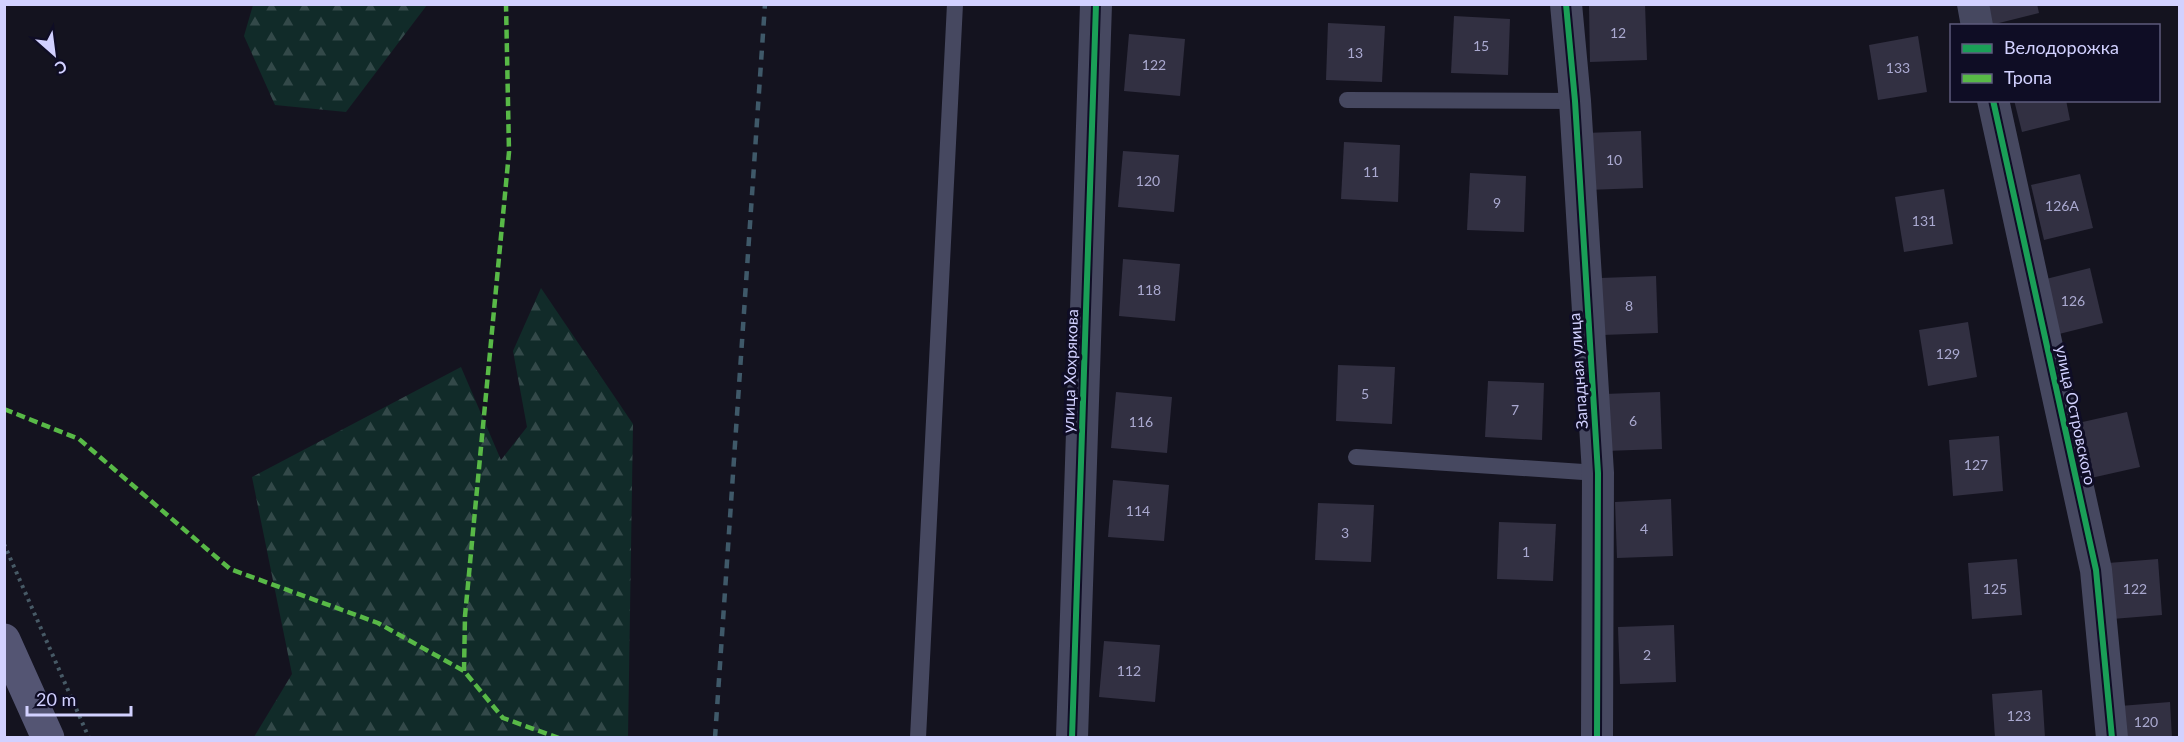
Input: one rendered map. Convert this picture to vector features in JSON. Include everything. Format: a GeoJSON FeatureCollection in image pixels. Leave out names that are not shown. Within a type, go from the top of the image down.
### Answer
{"type":"FeatureCollection","features":[{"type":"Feature","properties":{"kind":"street","name":"улица Хохрякова"},"geometry":{"type":"LineString","coordinates":[[1072,738],[1096,4]]}},
{"type":"Feature","properties":{"kind":"street","name":"Западная улица"},"geometry":{"type":"LineString","coordinates":[[1566,4],[1575,101],[1598,473],[1597,738]]}},
{"type":"Feature","properties":{"kind":"street"},"geometry":{"type":"LineString","coordinates":[[1972,4],[1977,24]]}},
{"type":"Feature","properties":{"kind":"street","name":"улица Островского"},"geometry":{"type":"LineString","coordinates":[[1994,102],[2096,570],[2112,738]]}},
{"type":"Feature","properties":{"kind":"street"},"geometry":{"type":"LineString","coordinates":[[4,640],[48,738]]}},
{"type":"Feature","properties":{"kind":"lane"},"geometry":{"type":"LineString","coordinates":[[918,738],[955,4]]}},
{"type":"Feature","properties":{"kind":"lane"},"geometry":{"type":"LineString","coordinates":[[1347,100],[1575,101]]}},
{"type":"Feature","properties":{"kind":"lane"},"geometry":{"type":"LineString","coordinates":[[1356,457],[1598,473]]}},
{"type":"Feature","properties":{"kind":"path"},"geometry":{"type":"LineString","coordinates":[[4,544],[89,738]]}},
{"type":"Feature","properties":{"kind":"green space"},"geometry":{"type":"Polygon","coordinates":[[[253,4],[427,5],[346,112],[275,105],[244,36],[253,4]]]}},
{"type":"Feature","properties":{"kind":"green space"},"geometry":{"type":"Polygon","coordinates":[[[541,288],[633,424],[628,737],[254,737],[292,674],[252,477],[461,367],[501,460],[527,427],[513,351],[541,288]]]}},
{"type":"Feature","properties":{"kind":"building"},"geometry":{"type":"Polygon","coordinates":[[[1645,4],[1647,60],[1590,62],[1589,6],[1645,4]]]}},
{"type":"Feature","properties":{"kind":"building"},"geometry":{"type":"Polygon","coordinates":[[[1986,4],[2037,4],[2039,13],[1991,24],[1986,4]]]}},
{"type":"Feature","properties":{"kind":"building"},"geometry":{"type":"Polygon","coordinates":[[[1454,16],[1510,19],[1508,75],[1451,73],[1454,16]]]}},
{"type":"Feature","properties":{"kind":"building"},"geometry":{"type":"Polygon","coordinates":[[[1328,23],[1385,26],[1382,82],[1326,80],[1328,23]]]}},
{"type":"Feature","properties":{"kind":"building"},"geometry":{"type":"Polygon","coordinates":[[[1129,34],[1185,39],[1180,96],[1124,91],[1129,34]]]}},
{"type":"Feature","properties":{"kind":"building"},"geometry":{"type":"Polygon","coordinates":[[[1918,36],[1927,92],[1878,100],[1869,45],[1918,36]]]}},
{"type":"Feature","properties":{"kind":"building"},"geometry":{"type":"Polygon","coordinates":[[[2014,102],[2066,102],[2070,120],[2022,132],[2014,102]]]}},
{"type":"Feature","properties":{"kind":"building"},"geometry":{"type":"Polygon","coordinates":[[[1641,131],[1643,188],[1586,190],[1585,133],[1641,131]]]}},
{"type":"Feature","properties":{"kind":"building"},"geometry":{"type":"Polygon","coordinates":[[[1344,142],[1400,145],[1398,202],[1341,199],[1344,142]]]}},
{"type":"Feature","properties":{"kind":"building"},"geometry":{"type":"Polygon","coordinates":[[[1123,151],[1179,155],[1174,212],[1118,207],[1123,151]]]}},
{"type":"Feature","properties":{"kind":"building"},"geometry":{"type":"Polygon","coordinates":[[[1470,173],[1526,176],[1524,232],[1467,230],[1470,173]]]}},
{"type":"Feature","properties":{"kind":"building"},"geometry":{"type":"Polygon","coordinates":[[[2080,174],[2093,228],[2044,240],[2031,185],[2080,174]]]}},
{"type":"Feature","properties":{"kind":"building"},"geometry":{"type":"Polygon","coordinates":[[[1944,189],[1953,244],[1904,252],[1895,197],[1944,189]]]}},
{"type":"Feature","properties":{"kind":"building"},"geometry":{"type":"Polygon","coordinates":[[[1123,259],[1180,264],[1175,321],[1119,316],[1123,259]]]}},
{"type":"Feature","properties":{"kind":"building"},"geometry":{"type":"Polygon","coordinates":[[[2090,268],[2103,323],[2055,335],[2042,280],[2090,268]]]}},
{"type":"Feature","properties":{"kind":"building"},"geometry":{"type":"Polygon","coordinates":[[[1656,276],[1658,333],[1602,335],[1600,278],[1656,276]]]}},
{"type":"Feature","properties":{"kind":"building"},"geometry":{"type":"Polygon","coordinates":[[[1968,322],[1977,377],[1928,386],[1919,330],[1968,322]]]}},
{"type":"Feature","properties":{"kind":"building"},"geometry":{"type":"Polygon","coordinates":[[[1338,365],[1395,367],[1392,424],[1336,421],[1338,365]]]}},
{"type":"Feature","properties":{"kind":"building"},"geometry":{"type":"Polygon","coordinates":[[[1488,381],[1544,383],[1542,440],[1485,437],[1488,381]]]}},
{"type":"Feature","properties":{"kind":"building"},"geometry":{"type":"Polygon","coordinates":[[[1116,392],[1172,397],[1167,453],[1111,448],[1116,392]]]}},
{"type":"Feature","properties":{"kind":"building"},"geometry":{"type":"Polygon","coordinates":[[[1660,392],[1662,449],[1605,451],[1604,394],[1660,392]]]}},
{"type":"Feature","properties":{"kind":"building"},"geometry":{"type":"Polygon","coordinates":[[[2127,412],[2140,467],[2091,478],[2078,423],[2127,412]]]}},
{"type":"Feature","properties":{"kind":"building"},"geometry":{"type":"Polygon","coordinates":[[[1999,436],[2003,491],[1953,496],[1949,440],[1999,436]]]}},
{"type":"Feature","properties":{"kind":"building"},"geometry":{"type":"Polygon","coordinates":[[[1113,480],[1169,485],[1164,541],[1108,537],[1113,480]]]}},
{"type":"Feature","properties":{"kind":"building"},"geometry":{"type":"Polygon","coordinates":[[[1671,499],[1673,556],[1617,558],[1615,502],[1671,499]]]}},
{"type":"Feature","properties":{"kind":"building"},"geometry":{"type":"Polygon","coordinates":[[[1318,503],[1374,505],[1371,562],[1315,560],[1318,503]]]}},
{"type":"Feature","properties":{"kind":"building"},"geometry":{"type":"Polygon","coordinates":[[[1499,522],[1556,524],[1553,581],[1497,579],[1499,522]]]}},
{"type":"Feature","properties":{"kind":"building"},"geometry":{"type":"Polygon","coordinates":[[[2017,559],[2022,615],[1972,619],[1968,563],[2017,559]]]}},
{"type":"Feature","properties":{"kind":"building"},"geometry":{"type":"Polygon","coordinates":[[[2158,559],[2162,615],[2112,619],[2108,563],[2158,559]]]}},
{"type":"Feature","properties":{"kind":"building"},"geometry":{"type":"Polygon","coordinates":[[[1674,625],[1676,682],[1620,684],[1618,627],[1674,625]]]}},
{"type":"Feature","properties":{"kind":"building"},"geometry":{"type":"Polygon","coordinates":[[[1104,641],[1160,645],[1155,702],[1099,697],[1104,641]]]}},
{"type":"Feature","properties":{"kind":"building"},"geometry":{"type":"Polygon","coordinates":[[[2042,690],[2045,738],[1995,738],[1992,694],[2042,690]]]}},
{"type":"Feature","properties":{"kind":"building"},"geometry":{"type":"Polygon","coordinates":[[[2170,702],[2172,738],[2122,738],[2120,706],[2170,702]]]}},
{"type":"Feature","properties":{"kind":"railway"},"geometry":{"type":"LineString","coordinates":[[715,738],[765,4]]}},
{"type":"Feature","properties":{"kind":"marked path"},"geometry":{"type":"LineString","coordinates":[[464,671],[465,616],[509,152],[506,4]]}},
{"type":"Feature","properties":{"kind":"marked path"},"geometry":{"type":"LineString","coordinates":[[4,409],[79,439],[230,569],[378,623],[464,671],[503,718],[559,738]]}},
{"type":"Feature","properties":{"kind":"cycle path"},"geometry":{"type":"LineString","coordinates":[[1072,738],[1096,4]]}},
{"type":"Feature","properties":{"kind":"cycle path"},"geometry":{"type":"LineString","coordinates":[[1566,4],[1575,101],[1598,473],[1597,738]]}},
{"type":"Feature","properties":{"kind":"cycle path"},"geometry":{"type":"LineString","coordinates":[[1993,102],[2096,570],[2112,738]]}}]}
